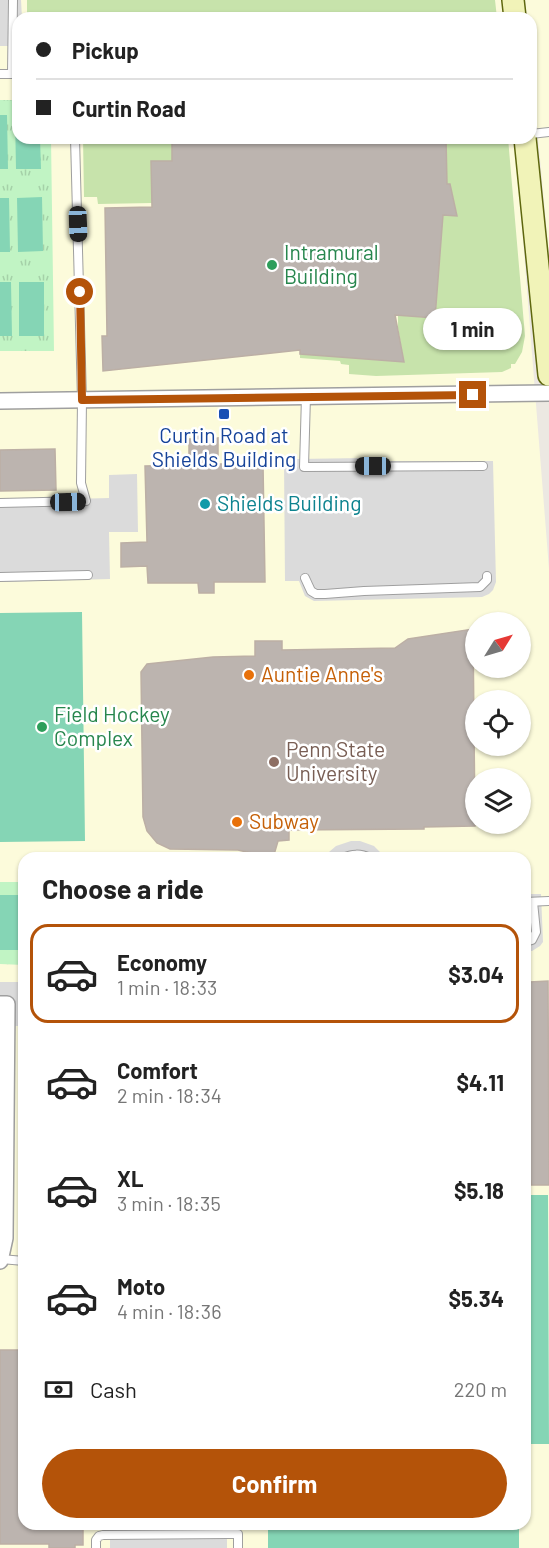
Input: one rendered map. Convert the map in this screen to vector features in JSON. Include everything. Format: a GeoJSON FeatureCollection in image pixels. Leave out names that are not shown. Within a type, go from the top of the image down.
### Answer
{"type":"FeatureCollection","features":[{"type":"Feature","properties":{"kind":"main road"},"geometry":{"type":"LineString","coordinates":[[526,144],[549,375]]}},
{"type":"Feature","properties":{"kind":"street"},"geometry":{"type":"LineString","coordinates":[[0,401],[549,393]]}},
{"type":"Feature","properties":{"kind":"street"},"geometry":{"type":"LineString","coordinates":[[1,1260],[4,1004]]}},
{"type":"Feature","properties":{"kind":"lane"},"geometry":{"type":"LineString","coordinates":[[0,503],[86,501],[81,483],[82,400],[75,144]]}},
{"type":"Feature","properties":{"kind":"lane"},"geometry":{"type":"LineString","coordinates":[[306,396],[304,467],[483,466]]}},
{"type":"Feature","properties":{"kind":"lane"},"geometry":{"type":"LineString","coordinates":[[0,577],[88,575]]}},
{"type":"Feature","properties":{"kind":"lane"},"geometry":{"type":"LineString","coordinates":[[305,578],[311,591],[316,594],[325,594],[480,586],[487,580],[487,576]]}},
{"type":"Feature","properties":{"kind":"lane"},"geometry":{"type":"LineString","coordinates":[[531,902],[549,901]]}},
{"type":"Feature","properties":{"kind":"lane"},"geometry":{"type":"LineString","coordinates":[[531,911],[536,932],[531,940]]}},
{"type":"Feature","properties":{"kind":"lane"},"geometry":{"type":"LineString","coordinates":[[1,1260],[18,1261]]}},
{"type":"Feature","properties":{"kind":"lane"},"geometry":{"type":"LineString","coordinates":[[96,1548],[96,1540],[103,1535],[238,1534],[238,1548]]}},
{"type":"Feature","properties":{"kind":"shaded area","name":"Penn State University"},"geometry":{"type":"Polygon","coordinates":[[[0,0],[502,0],[503,12],[12,12],[12,144],[515,144],[549,569],[549,1548],[0,1548],[0,0]]]}},
{"type":"Feature","properties":{"kind":"shaded area"},"geometry":{"type":"Polygon","coordinates":[[[0,0],[21,0],[22,12],[12,12],[12,46],[0,46],[0,0]]]}},
{"type":"Feature","properties":{"kind":"shaded area"},"geometry":{"type":"Polygon","coordinates":[[[525,0],[549,0],[549,255],[537,127],[537,12],[526,12],[525,0]]]}},
{"type":"Feature","properties":{"kind":"shaded area"},"geometry":{"type":"Polygon","coordinates":[[[365,458],[388,461],[493,461],[496,582],[489,594],[482,597],[314,601],[305,596],[299,581],[285,581],[284,462],[293,462],[296,459],[365,458]]]}},
{"type":"Feature","properties":{"kind":"shaded area"},"geometry":{"type":"Polygon","coordinates":[[[137,474],[138,532],[109,532],[110,579],[0,582],[0,501],[109,498],[109,475],[137,474]]]}},
{"type":"Feature","properties":{"kind":"shaded area"},"geometry":{"type":"Polygon","coordinates":[[[351,841],[360,841],[374,846],[380,852],[329,852],[336,846],[351,841]]]}},
{"type":"Feature","properties":{"kind":"shaded area"},"geometry":{"type":"Polygon","coordinates":[[[531,894],[541,894],[543,942],[532,951],[531,894]]]}},
{"type":"Feature","properties":{"kind":"shaded area"},"geometry":{"type":"Polygon","coordinates":[[[0,982],[18,982],[18,1026],[0,1026],[0,982]]]}},
{"type":"Feature","properties":{"kind":"shaded area"},"geometry":{"type":"Polygon","coordinates":[[[110,1530],[227,1530],[227,1548],[110,1548],[110,1530]]]}},
{"type":"Feature","properties":{"kind":"green space"},"geometry":{"type":"Polygon","coordinates":[[[27,0],[495,0],[496,12],[27,12],[27,0]]]}},
{"type":"Feature","properties":{"kind":"green space"},"geometry":{"type":"Polygon","coordinates":[[[0,100],[12,100],[12,144],[51,144],[54,351],[0,351],[0,100]]]}},
{"type":"Feature","properties":{"kind":"green space"},"geometry":{"type":"Polygon","coordinates":[[[0,115],[7,115],[8,169],[0,169],[0,115]]]}},
{"type":"Feature","properties":{"kind":"green space"},"geometry":{"type":"Polygon","coordinates":[[[16,144],[40,144],[41,169],[16,169],[16,144]]]}},
{"type":"Feature","properties":{"kind":"green space"},"geometry":{"type":"Polygon","coordinates":[[[83,144],[172,144],[172,161],[151,161],[152,203],[98,204],[97,197],[84,197],[83,144]]]}},
{"type":"Feature","properties":{"kind":"green space"},"geometry":{"type":"Polygon","coordinates":[[[446,144],[509,144],[525,336],[522,352],[515,364],[511,364],[511,368],[502,372],[376,376],[349,374],[349,365],[341,364],[340,361],[300,358],[300,354],[404,362],[398,315],[437,215],[457,215],[450,184],[447,184],[446,144]]]}},
{"type":"Feature","properties":{"kind":"green space"},"geometry":{"type":"Polygon","coordinates":[[[42,197],[43,251],[18,252],[17,198],[42,197]]]}},
{"type":"Feature","properties":{"kind":"green space"},"geometry":{"type":"Polygon","coordinates":[[[0,198],[9,198],[10,252],[0,252],[0,198]]]}},
{"type":"Feature","properties":{"kind":"green space"},"geometry":{"type":"Polygon","coordinates":[[[0,282],[11,282],[12,336],[0,336],[0,282]]]}},
{"type":"Feature","properties":{"kind":"green space"},"geometry":{"type":"Polygon","coordinates":[[[19,282],[44,282],[44,336],[19,336],[19,282]]]}},
{"type":"Feature","properties":{"kind":"green space","name":"Field Hockey Complex"},"geometry":{"type":"Polygon","coordinates":[[[82,612],[85,841],[0,842],[0,613],[82,612]]]}},
{"type":"Feature","properties":{"kind":"green space"},"geometry":{"type":"Polygon","coordinates":[[[0,882],[18,882],[18,965],[0,964],[0,882]]]}},
{"type":"Feature","properties":{"kind":"green space"},"geometry":{"type":"Polygon","coordinates":[[[0,895],[18,895],[18,950],[0,950],[0,895]]]}},
{"type":"Feature","properties":{"kind":"green space"},"geometry":{"type":"Polygon","coordinates":[[[531,1195],[548,1195],[549,1444],[531,1444],[531,1195]]]}},
{"type":"Feature","properties":{"kind":"green space"},"geometry":{"type":"Polygon","coordinates":[[[268,1530],[519,1530],[519,1548],[268,1548],[268,1530]]]}},
{"type":"Feature","properties":{"kind":"building","name":"Intramural Building"},"geometry":{"type":"Polygon","coordinates":[[[172,144],[446,144],[447,184],[450,184],[457,216],[443,215],[435,318],[395,315],[404,362],[300,354],[300,350],[103,371],[102,336],[107,336],[105,208],[152,207],[151,161],[172,161],[172,144]]]}},
{"type":"Feature","properties":{"kind":"building","name":"Shields Building"},"geometry":{"type":"Polygon","coordinates":[[[195,433],[213,433],[213,439],[218,438],[218,464],[263,464],[265,582],[214,582],[214,593],[199,593],[198,583],[148,583],[147,566],[121,567],[121,543],[147,542],[145,466],[189,465],[189,439],[195,439],[195,433]]]}},
{"type":"Feature","properties":{"kind":"building"},"geometry":{"type":"Polygon","coordinates":[[[55,449],[56,490],[0,491],[0,450],[55,449]]]}},
{"type":"Feature","properties":{"kind":"building"},"geometry":{"type":"Polygon","coordinates":[[[465,630],[465,678],[473,678],[474,690],[465,690],[465,756],[474,756],[474,768],[465,768],[465,826],[424,827],[424,829],[289,830],[289,840],[278,841],[275,852],[170,849],[157,843],[147,831],[143,817],[141,672],[147,664],[213,657],[255,656],[255,641],[282,641],[282,650],[395,648],[408,639],[465,630]]]}},
{"type":"Feature","properties":{"kind":"building"},"geometry":{"type":"Polygon","coordinates":[[[548,981],[549,1185],[531,1185],[531,982],[548,981]]]}},
{"type":"Feature","properties":{"kind":"building"},"geometry":{"type":"Polygon","coordinates":[[[0,1350],[18,1350],[18,1530],[83,1530],[83,1545],[75,1545],[75,1548],[49,1548],[49,1544],[0,1544],[0,1350]]]}},
{"type":"Feature","properties":{"kind":"place","name":"Intramural Building"},"geometry":{"type":"Point","coordinates":[272,265]}},
{"type":"Feature","properties":{"kind":"place","name":"Curtin Road at Shields Building"},"geometry":{"type":"Point","coordinates":[224,414]}},
{"type":"Feature","properties":{"kind":"place","name":"Shields Building"},"geometry":{"type":"Point","coordinates":[205,504]}},
{"type":"Feature","properties":{"kind":"place","name":"Auntie Anne's"},"geometry":{"type":"Point","coordinates":[249,675]}},
{"type":"Feature","properties":{"kind":"place","name":"Field Hockey Complex"},"geometry":{"type":"Point","coordinates":[42,727]}},
{"type":"Feature","properties":{"kind":"place","name":"Penn State University"},"geometry":{"type":"Point","coordinates":[274,762]}},
{"type":"Feature","properties":{"kind":"place","name":"Subway"},"geometry":{"type":"Point","coordinates":[237,822]}},
{"type":"Feature","properties":{"kind":"route"},"geometry":{"type":"LineString","coordinates":[[80,292],[82,400],[473,395]]}}]}
